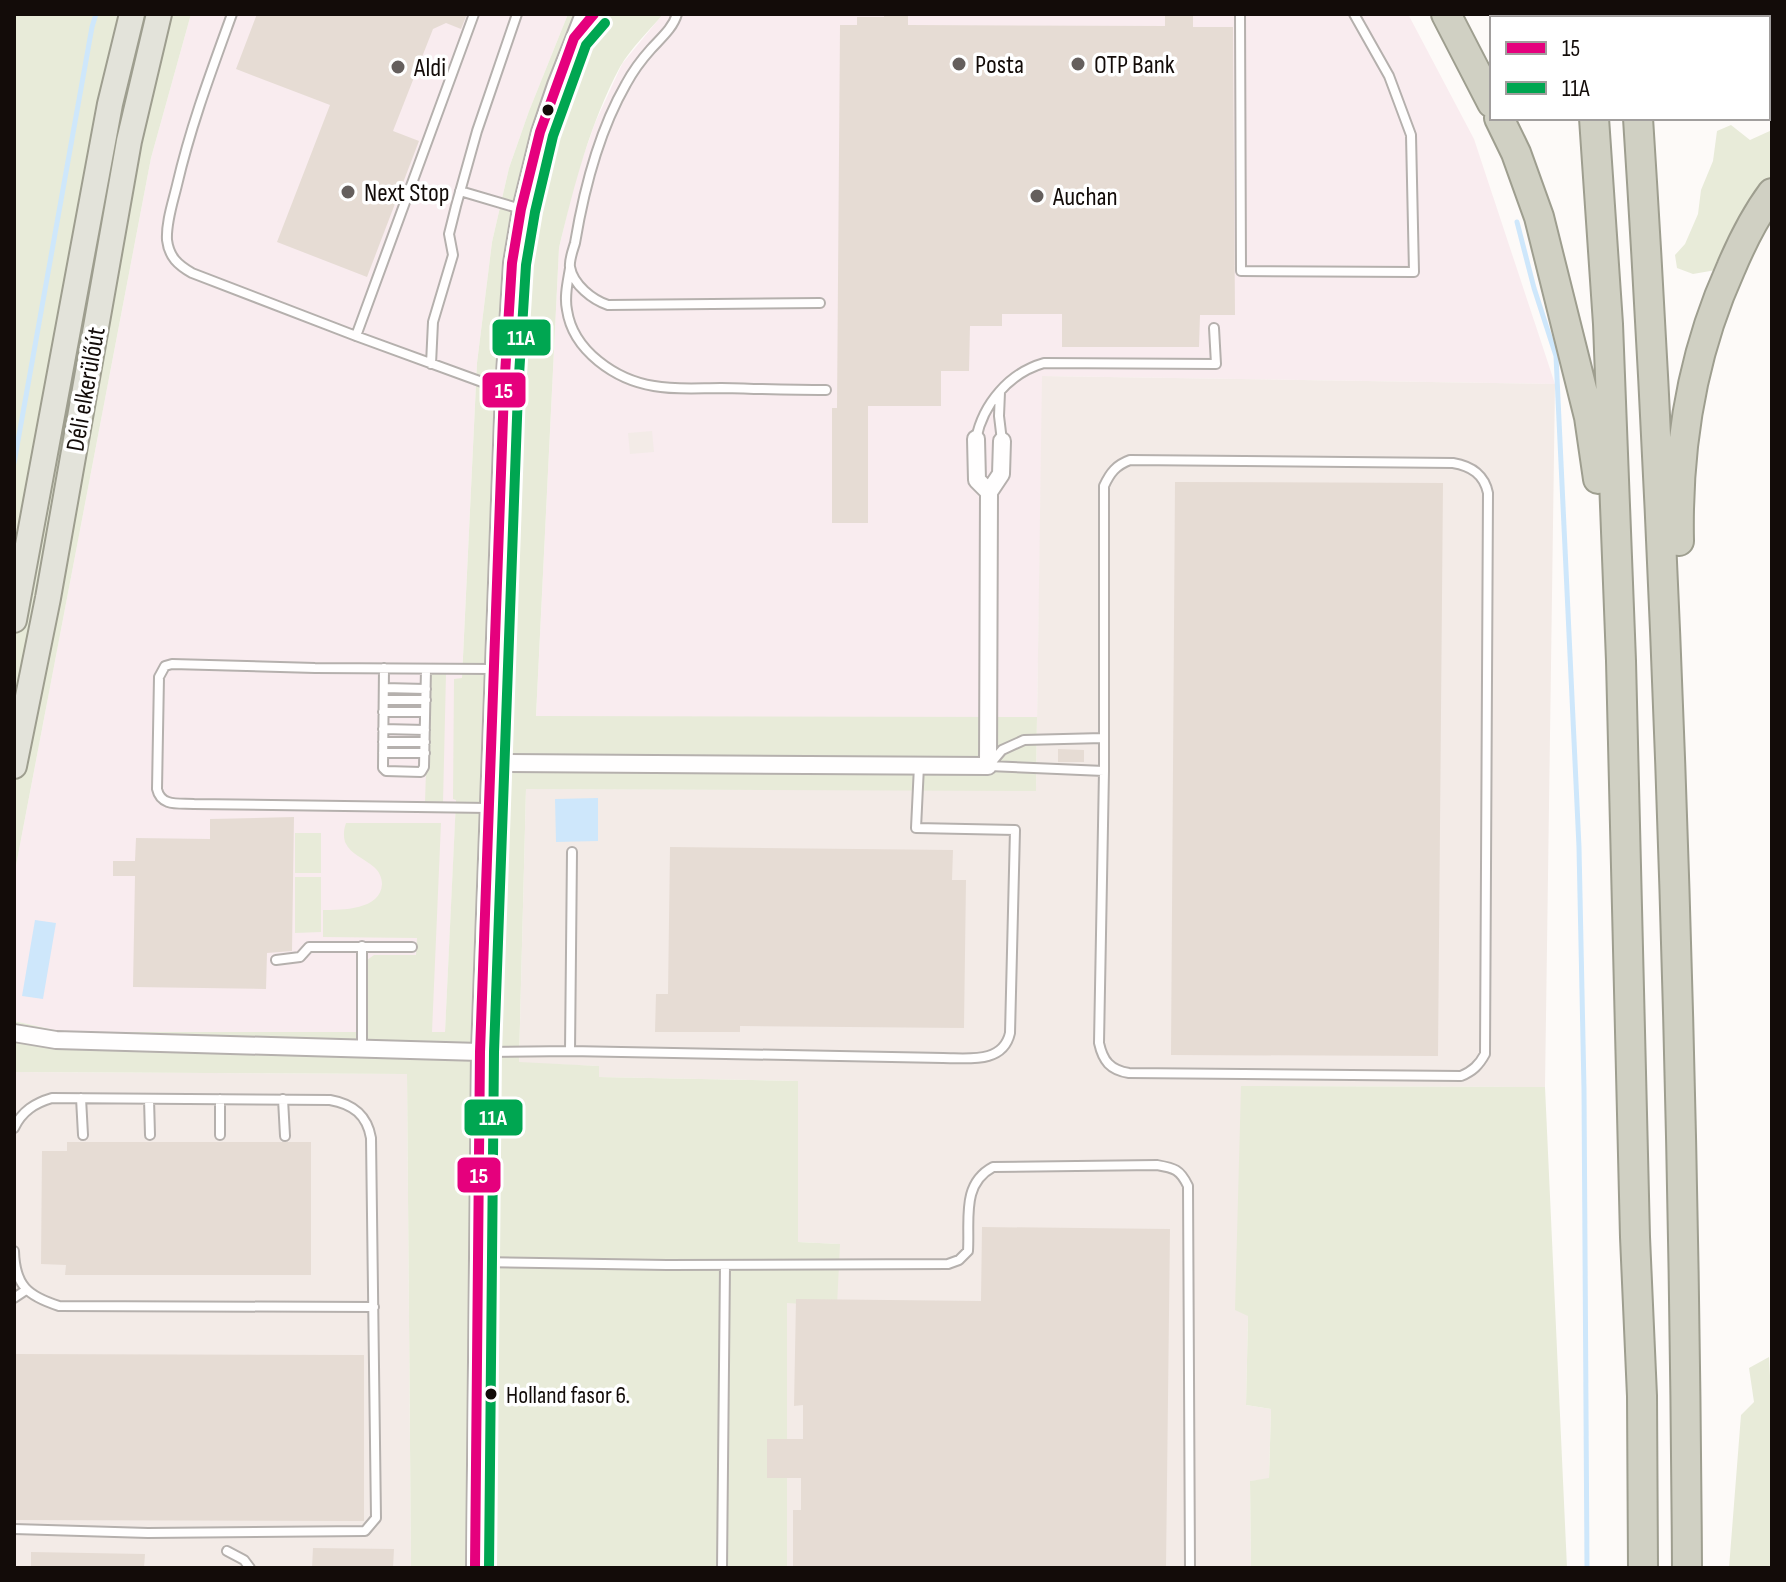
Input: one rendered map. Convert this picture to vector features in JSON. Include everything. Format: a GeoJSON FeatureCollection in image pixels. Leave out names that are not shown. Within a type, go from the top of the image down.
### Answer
{"type":"FeatureCollection","features":[{"type":"Feature","properties":{"kind":"highway"},"geometry":{"type":"LineString","coordinates":[[1446,14],[1490,99]]}},
{"type":"Feature","properties":{"kind":"highway"},"geometry":{"type":"LineString","coordinates":[[1500,120],[1516,153],[1539,217],[1589,417],[1600,498],[1610,619],[1621,661]]}},
{"type":"Feature","properties":{"kind":"highway"},"geometry":{"type":"LineString","coordinates":[[1594,120],[1608,324],[1621,661],[1635,1237],[1642,1396],[1643,1568]]}},
{"type":"Feature","properties":{"kind":"highway"},"geometry":{"type":"LineString","coordinates":[[1638,120],[1666,640],[1678,991],[1687,1568]]}},
{"type":"Feature","properties":{"kind":"highway"},"geometry":{"type":"LineString","coordinates":[[1666,640],[1680,580],[1680,476],[1688,410],[1700,351],[1709,320],[1742,244],[1772,193]]}},
{"type":"Feature","properties":{"kind":"main road","name":"Déli elkerülőút"},"geometry":{"type":"LineString","coordinates":[[14,620],[110,104],[132,14]]}},
{"type":"Feature","properties":{"kind":"main road","name":"Déli elkerülőút"},"geometry":{"type":"LineString","coordinates":[[14,766],[48,598],[129,141],[159,14]]}},
{"type":"Feature","properties":{"kind":"street"},"geometry":{"type":"LineString","coordinates":[[475,1568],[480,1052],[504,390],[512,263],[521,209],[540,132],[584,14]]}},
{"type":"Feature","properties":{"kind":"street"},"geometry":{"type":"LineString","coordinates":[[574,38],[594,14]]}},
{"type":"Feature","properties":{"kind":"street"},"geometry":{"type":"LineString","coordinates":[[976,439],[977,480],[989,492]]}},
{"type":"Feature","properties":{"kind":"street"},"geometry":{"type":"LineString","coordinates":[[491,763],[988,766],[989,492],[1001,474],[1002,441]]}},
{"type":"Feature","properties":{"kind":"street"},"geometry":{"type":"LineString","coordinates":[[14,1033],[56,1040],[480,1052]]}},
{"type":"Feature","properties":{"kind":"street"},"geometry":{"type":"LineString","coordinates":[[14,1045],[56,1040]]}},
{"type":"Feature","properties":{"kind":"lane"},"geometry":{"type":"LineString","coordinates":[[232,14],[192,124],[167,229],[170,251],[179,265],[192,273],[504,390]]}},
{"type":"Feature","properties":{"kind":"lane"},"geometry":{"type":"LineString","coordinates":[[356,336],[474,14]]}},
{"type":"Feature","properties":{"kind":"lane"},"geometry":{"type":"LineString","coordinates":[[431,364],[433,322],[453,255],[449,234],[477,131],[517,14]]}},
{"type":"Feature","properties":{"kind":"lane"},"geometry":{"type":"LineString","coordinates":[[677,14],[670,28],[625,84],[599,149],[570,267],[566,300],[573,331],[597,359],[623,378],[657,387],[826,390]]}},
{"type":"Feature","properties":{"kind":"lane"},"geometry":{"type":"LineString","coordinates":[[1240,14],[1241,271],[1414,272],[1411,135],[1389,76],[1354,14]]}},
{"type":"Feature","properties":{"kind":"lane"},"geometry":{"type":"LineString","coordinates":[[460,191],[521,209]]}},
{"type":"Feature","properties":{"kind":"lane"},"geometry":{"type":"LineString","coordinates":[[570,267],[589,296],[608,305],[820,303]]}},
{"type":"Feature","properties":{"kind":"lane"},"geometry":{"type":"LineString","coordinates":[[976,439],[985,413],[1000,391],[1020,372],[1044,363],[1216,364],[1214,328]]}},
{"type":"Feature","properties":{"kind":"lane"},"geometry":{"type":"LineString","coordinates":[[1000,391],[1002,441]]}},
{"type":"Feature","properties":{"kind":"lane"},"geometry":{"type":"LineString","coordinates":[[1130,460],[1453,463],[1474,470],[1486,485],[1485,1054],[1480,1064],[1470,1072],[1461,1076],[1129,1073],[1105,1062],[1099,1043],[1104,771],[1104,486],[1121,463],[1130,460]]}},
{"type":"Feature","properties":{"kind":"lane"},"geometry":{"type":"LineString","coordinates":[[489,808],[171,803],[162,800],[157,789],[159,677],[165,666],[172,664],[494,669]]}},
{"type":"Feature","properties":{"kind":"lane"},"geometry":{"type":"LineString","coordinates":[[384,668],[384,770],[421,772],[425,753],[426,669]]}},
{"type":"Feature","properties":{"kind":"lane"},"geometry":{"type":"LineString","coordinates":[[384,688],[426,689]]}},
{"type":"Feature","properties":{"kind":"lane"},"geometry":{"type":"LineString","coordinates":[[384,700],[426,700]]}},
{"type":"Feature","properties":{"kind":"lane"},"geometry":{"type":"LineString","coordinates":[[383,712],[425,712]]}},
{"type":"Feature","properties":{"kind":"lane"},"geometry":{"type":"LineString","coordinates":[[383,729],[425,730]]}},
{"type":"Feature","properties":{"kind":"lane"},"geometry":{"type":"LineString","coordinates":[[988,766],[1002,750],[1024,740],[1103,738]]}},
{"type":"Feature","properties":{"kind":"lane"},"geometry":{"type":"LineString","coordinates":[[383,742],[425,742]]}},
{"type":"Feature","properties":{"kind":"lane"},"geometry":{"type":"LineString","coordinates":[[383,753],[425,753]]}},
{"type":"Feature","properties":{"kind":"lane"},"geometry":{"type":"LineString","coordinates":[[480,1052],[985,1058],[999,1052],[1010,1033],[1015,830],[916,828],[919,766]]}},
{"type":"Feature","properties":{"kind":"lane"},"geometry":{"type":"LineString","coordinates":[[988,766],[1104,771]]}},
{"type":"Feature","properties":{"kind":"lane"},"geometry":{"type":"LineString","coordinates":[[570,1051],[572,852]]}},
{"type":"Feature","properties":{"kind":"lane"},"geometry":{"type":"LineString","coordinates":[[362,946],[362,1050]]}},
{"type":"Feature","properties":{"kind":"lane"},"geometry":{"type":"LineString","coordinates":[[276,960],[300,957],[309,947],[412,947]]}},
{"type":"Feature","properties":{"kind":"lane"},"geometry":{"type":"LineString","coordinates":[[14,1128],[19,1117],[39,1102],[52,1098],[330,1100],[343,1102],[360,1113],[371,1138],[376,1518],[365,1531],[148,1533],[14,1529]]}},
{"type":"Feature","properties":{"kind":"lane"},"geometry":{"type":"LineString","coordinates":[[81,1098],[83,1135]]}},
{"type":"Feature","properties":{"kind":"lane"},"geometry":{"type":"LineString","coordinates":[[149,1099],[150,1135]]}},
{"type":"Feature","properties":{"kind":"lane"},"geometry":{"type":"LineString","coordinates":[[220,1099],[220,1135]]}},
{"type":"Feature","properties":{"kind":"lane"},"geometry":{"type":"LineString","coordinates":[[283,1099],[285,1136]]}},
{"type":"Feature","properties":{"kind":"lane"},"geometry":{"type":"LineString","coordinates":[[478,1262],[948,1264],[959,1260],[968,1251],[970,1193],[975,1181],[993,1167],[1173,1167],[1183,1175],[1188,1186],[1190,1568]]}},
{"type":"Feature","properties":{"kind":"lane"},"geometry":{"type":"LineString","coordinates":[[14,1251],[14,1266],[26,1290],[59,1306],[374,1307]]}},
{"type":"Feature","properties":{"kind":"lane"},"geometry":{"type":"LineString","coordinates":[[722,1568],[725,1265]]}},
{"type":"Feature","properties":{"kind":"lane"},"geometry":{"type":"LineString","coordinates":[[14,1298],[26,1290]]}},
{"type":"Feature","properties":{"kind":"lane"},"geometry":{"type":"LineString","coordinates":[[227,1551],[244,1560],[250,1568]]}},
{"type":"Feature","properties":{"kind":"shaded area"},"geometry":{"type":"Polygon","coordinates":[[[191,14],[568,14],[509,168],[492,242],[477,363],[445,1033],[63,1032],[14,1021],[14,876],[151,158],[191,14]]]}},
{"type":"Feature","properties":{"kind":"shaded area"},"geometry":{"type":"Polygon","coordinates":[[[663,14],[1408,14],[1474,139],[1555,384],[1043,376],[1037,717],[536,717],[559,248],[575,180],[595,123],[622,64],[663,14]]]}},
{"type":"Feature","properties":{"kind":"shaded area"},"geometry":{"type":"Polygon","coordinates":[[[1042,376],[1555,384],[1545,1087],[1241,1086],[1248,1316],[1246,1405],[1271,1409],[1269,1479],[1250,1481],[1251,1568],[787,1568],[787,1302],[839,1244],[798,1242],[798,1081],[599,1077],[599,1066],[519,1063],[526,789],[1036,790],[1042,376]]]}},
{"type":"Feature","properties":{"kind":"shaded area"},"geometry":{"type":"Polygon","coordinates":[[[652,431],[654,452],[630,454],[628,433],[652,431]]]}},
{"type":"Feature","properties":{"kind":"shaded area"},"geometry":{"type":"Polygon","coordinates":[[[14,1072],[407,1074],[411,1568],[14,1568],[14,1072]]]}},
{"type":"Feature","properties":{"kind":"green space"},"geometry":{"type":"Polygon","coordinates":[[[14,14],[191,14],[151,158],[14,876],[14,14]]]}},
{"type":"Feature","properties":{"kind":"green space"},"geometry":{"type":"Polygon","coordinates":[[[568,14],[663,14],[629,53],[609,88],[584,155],[559,248],[536,716],[1037,717],[1036,791],[526,789],[519,1062],[599,1066],[599,1077],[798,1081],[798,1242],[840,1244],[837,1306],[787,1303],[787,1568],[411,1568],[407,1074],[14,1072],[14,1021],[63,1032],[365,1032],[367,960],[374,955],[416,955],[417,938],[323,937],[323,910],[350,909],[368,904],[380,893],[382,884],[376,869],[345,842],[346,823],[441,823],[432,1032],[445,1032],[456,800],[453,799],[454,679],[462,678],[477,363],[492,242],[509,168],[568,14]]]}},
{"type":"Feature","properties":{"kind":"green space"},"geometry":{"type":"Polygon","coordinates":[[[1731,125],[1750,140],[1772,130],[1772,175],[1738,221],[1716,270],[1693,274],[1677,268],[1675,255],[1685,244],[1698,214],[1701,190],[1713,161],[1717,131],[1731,125]]]}},
{"type":"Feature","properties":{"kind":"green space"},"geometry":{"type":"Polygon","coordinates":[[[429,674],[446,674],[443,803],[425,803],[429,674]]]}},
{"type":"Feature","properties":{"kind":"green space"},"geometry":{"type":"Polygon","coordinates":[[[295,833],[321,833],[321,873],[295,873],[295,833]]]}},
{"type":"Feature","properties":{"kind":"green space"},"geometry":{"type":"Polygon","coordinates":[[[295,877],[321,877],[321,932],[295,933],[295,877]]]}},
{"type":"Feature","properties":{"kind":"green space"},"geometry":{"type":"Polygon","coordinates":[[[1241,1086],[1545,1087],[1567,1568],[1251,1568],[1250,1481],[1269,1478],[1271,1409],[1246,1405],[1248,1316],[1235,1310],[1241,1086]]]}},
{"type":"Feature","properties":{"kind":"green space"},"geometry":{"type":"Polygon","coordinates":[[[1769,1357],[1772,1568],[1729,1568],[1741,1415],[1754,1402],[1749,1368],[1769,1357]]]}},
{"type":"Feature","properties":{"kind":"water"},"geometry":{"type":"Polygon","coordinates":[[[598,798],[598,841],[556,842],[555,799],[598,798]]]}},
{"type":"Feature","properties":{"kind":"water"},"geometry":{"type":"Polygon","coordinates":[[[35,920],[56,923],[43,999],[22,996],[35,920]]]}},
{"type":"Feature","properties":{"kind":"building","name":"Next Stop"},"geometry":{"type":"Polygon","coordinates":[[[257,14],[467,14],[461,29],[446,23],[433,29],[393,131],[419,141],[367,277],[277,242],[330,105],[236,69],[257,14]]]}},
{"type":"Feature","properties":{"kind":"building","name":"Auchan"},"geometry":{"type":"Polygon","coordinates":[[[884,14],[908,14],[908,25],[1165,26],[1165,14],[1193,14],[1193,27],[1233,27],[1235,315],[1200,315],[1199,347],[1062,347],[1062,314],[1002,314],[1002,326],[970,326],[969,371],[941,371],[941,406],[868,406],[868,523],[832,523],[832,408],[837,408],[840,25],[857,25],[857,17],[884,17],[884,14]]]}},
{"type":"Feature","properties":{"kind":"building"},"geometry":{"type":"Polygon","coordinates":[[[1175,482],[1443,483],[1438,1056],[1171,1055],[1175,482]]]}},
{"type":"Feature","properties":{"kind":"building"},"geometry":{"type":"Polygon","coordinates":[[[1058,749],[1084,750],[1084,762],[1058,762],[1058,749]]]}},
{"type":"Feature","properties":{"kind":"building"},"geometry":{"type":"Polygon","coordinates":[[[294,817],[292,951],[267,953],[266,989],[133,987],[135,876],[113,876],[113,861],[135,861],[136,838],[210,839],[210,819],[294,817]]]}},
{"type":"Feature","properties":{"kind":"building"},"geometry":{"type":"Polygon","coordinates":[[[670,847],[953,850],[952,880],[966,880],[964,1028],[740,1026],[740,1032],[655,1032],[656,994],[668,994],[670,847]]]}},
{"type":"Feature","properties":{"kind":"building"},"geometry":{"type":"Polygon","coordinates":[[[67,1142],[311,1142],[311,1275],[65,1275],[66,1265],[41,1264],[42,1151],[67,1151],[67,1142]]]}},
{"type":"Feature","properties":{"kind":"building"},"geometry":{"type":"Polygon","coordinates":[[[982,1227],[1170,1229],[1166,1568],[793,1568],[793,1510],[801,1510],[801,1478],[767,1478],[767,1439],[803,1439],[803,1405],[794,1406],[796,1299],[981,1301],[982,1227]]]}},
{"type":"Feature","properties":{"kind":"building"},"geometry":{"type":"Polygon","coordinates":[[[14,1354],[364,1355],[364,1521],[14,1520],[14,1354]]]}},
{"type":"Feature","properties":{"kind":"building"},"geometry":{"type":"Polygon","coordinates":[[[313,1548],[394,1549],[393,1568],[312,1568],[313,1548]]]}},
{"type":"Feature","properties":{"kind":"building"},"geometry":{"type":"Polygon","coordinates":[[[31,1552],[145,1554],[144,1568],[31,1568],[31,1552]]]}},
{"type":"Feature","properties":{"kind":"waterway"},"geometry":{"type":"LineString","coordinates":[[14,463],[96,14]]}},
{"type":"Feature","properties":{"kind":"waterway"},"geometry":{"type":"LineString","coordinates":[[1517,222],[1556,356],[1579,847],[1587,1568]]}},
{"type":"Feature","properties":{"kind":"transit line","name":"15"},"geometry":{"type":"LineString","coordinates":[[475,1568],[480,1052],[504,390],[512,263],[521,209],[540,132],[574,38],[594,14]]}},
{"type":"Feature","properties":{"kind":"transit line","name":"11A"},"geometry":{"type":"LineString","coordinates":[[489,1568],[494,1052],[518,391],[526,265],[553,136],[586,45],[605,23]]}},
{"type":"Feature","properties":{"kind":"place","name":"Posta"},"geometry":{"type":"Point","coordinates":[959,64]}},
{"type":"Feature","properties":{"kind":"place","name":"OTP Bank"},"geometry":{"type":"Point","coordinates":[1078,64]}},
{"type":"Feature","properties":{"kind":"place","name":"Aldi"},"geometry":{"type":"Point","coordinates":[398,67]}},
{"type":"Feature","properties":{"kind":"place","name":"Next Stop"},"geometry":{"type":"Point","coordinates":[348,192]}},
{"type":"Feature","properties":{"kind":"place","name":"Auchan"},"geometry":{"type":"Point","coordinates":[1037,196]}},
{"type":"Feature","properties":{"kind":"place","name":"Holland fasor 6."},"geometry":{"type":"Point","coordinates":[491,1394]}}]}
